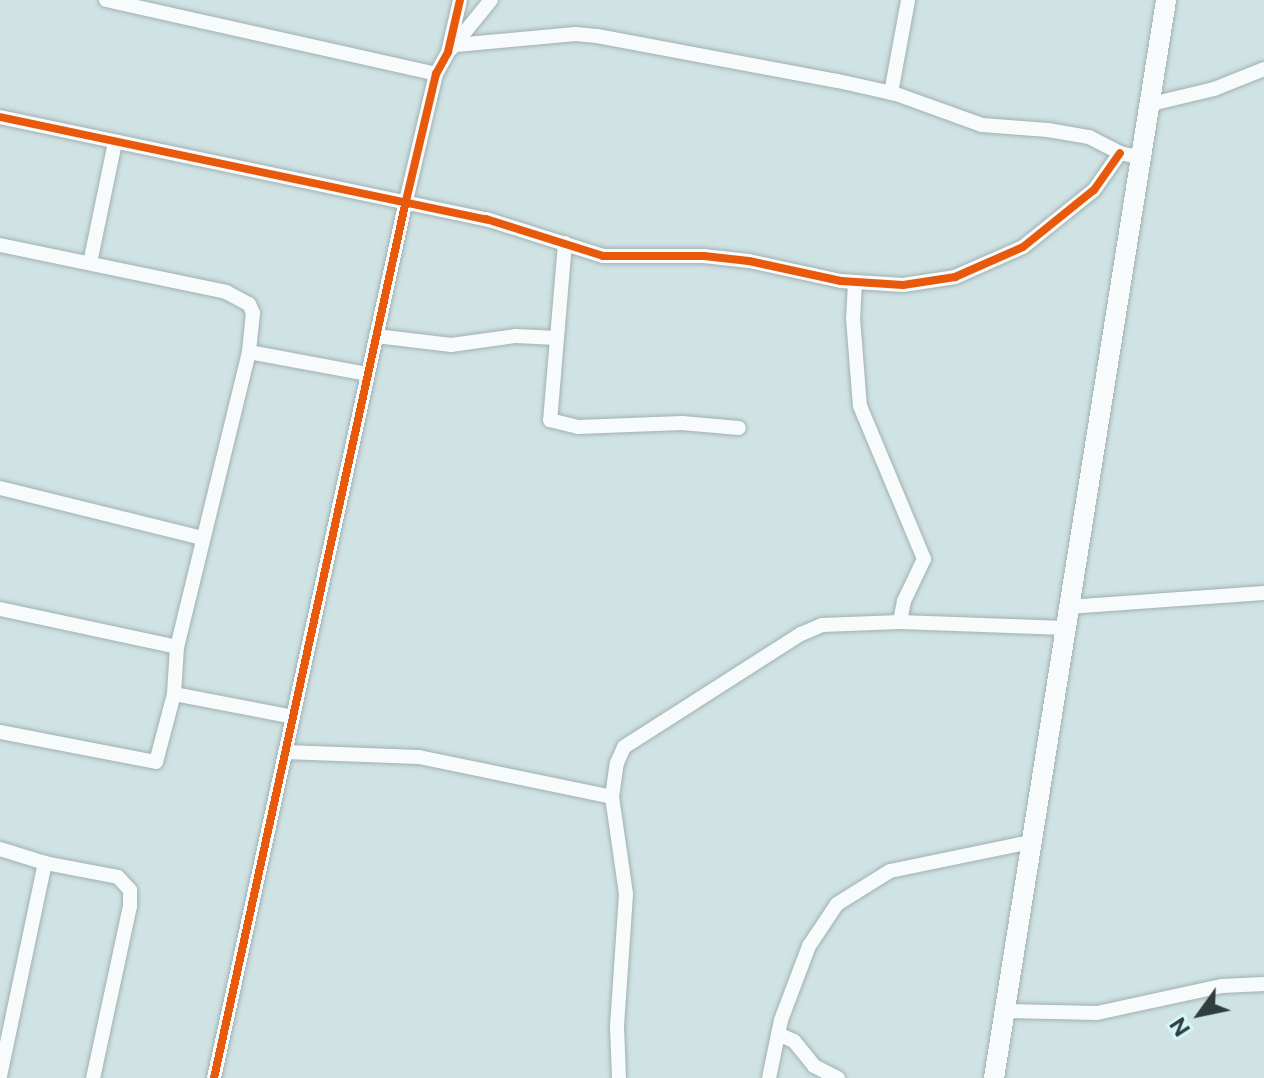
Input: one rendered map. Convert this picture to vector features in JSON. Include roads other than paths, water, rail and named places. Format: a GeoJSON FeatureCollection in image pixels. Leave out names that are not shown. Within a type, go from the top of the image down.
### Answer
{"type":"FeatureCollection","features":[{"type":"Feature","properties":{"kind":"street"},"geometry":{"type":"LineString","coordinates":[[106,0],[436,74]]}},
{"type":"Feature","properties":{"kind":"street"},"geometry":{"type":"LineString","coordinates":[[452,48],[460,0]]}},
{"type":"Feature","properties":{"kind":"street"},"geometry":{"type":"LineString","coordinates":[[214,1078],[436,74],[452,48],[491,0]]}},
{"type":"Feature","properties":{"kind":"street"},"geometry":{"type":"LineString","coordinates":[[891,93],[908,0]]}},
{"type":"Feature","properties":{"kind":"street"},"geometry":{"type":"LineString","coordinates":[[994,1078],[1065,628],[1129,155],[1147,105],[1166,0]]}},
{"type":"Feature","properties":{"kind":"street"},"geometry":{"type":"LineString","coordinates":[[452,48],[575,34],[597,36],[891,93],[982,125],[1089,137],[1129,155]]}},
{"type":"Feature","properties":{"kind":"street"},"geometry":{"type":"LineString","coordinates":[[1147,105],[1214,89],[1264,69]]}},
{"type":"Feature","properties":{"kind":"street"},"geometry":{"type":"LineString","coordinates":[[0,117],[500,223],[603,256],[704,256],[855,282],[928,284],[988,264],[1023,247],[1094,190],[1129,155]]}},
{"type":"Feature","properties":{"kind":"street"},"geometry":{"type":"LineString","coordinates":[[90,263],[115,142]]}},
{"type":"Feature","properties":{"kind":"street"},"geometry":{"type":"LineString","coordinates":[[565,243],[548,412],[550,420],[578,427],[682,423],[739,428]]}},
{"type":"Feature","properties":{"kind":"street"},"geometry":{"type":"LineString","coordinates":[[0,245],[239,297],[249,304],[253,313],[249,352],[177,647],[174,694],[156,762],[0,734]]}},
{"type":"Feature","properties":{"kind":"street"},"geometry":{"type":"LineString","coordinates":[[855,282],[853,333],[860,406],[924,559],[904,601],[900,622]]}},
{"type":"Feature","properties":{"kind":"street"},"geometry":{"type":"LineString","coordinates":[[376,336],[451,345],[516,336],[557,338]]}},
{"type":"Feature","properties":{"kind":"street"},"geometry":{"type":"LineString","coordinates":[[249,352],[368,374]]}},
{"type":"Feature","properties":{"kind":"street"},"geometry":{"type":"LineString","coordinates":[[0,488],[202,538]]}},
{"type":"Feature","properties":{"kind":"street"},"geometry":{"type":"LineString","coordinates":[[1068,607],[1264,593]]}},
{"type":"Feature","properties":{"kind":"street"},"geometry":{"type":"LineString","coordinates":[[0,609],[177,647]]}},
{"type":"Feature","properties":{"kind":"street"},"geometry":{"type":"LineString","coordinates":[[619,1078],[617,1026],[626,894],[612,797],[617,763],[624,747],[801,634],[822,625],[900,622],[1065,628]]}},
{"type":"Feature","properties":{"kind":"street"},"geometry":{"type":"LineString","coordinates":[[174,694],[293,717]]}},
{"type":"Feature","properties":{"kind":"street"},"geometry":{"type":"LineString","coordinates":[[285,752],[419,757],[612,797]]}},
{"type":"Feature","properties":{"kind":"street"},"geometry":{"type":"LineString","coordinates":[[769,1078],[778,1034],[809,946],[822,922],[854,891],[890,871],[1020,844],[1032,847]]}},
{"type":"Feature","properties":{"kind":"street"},"geometry":{"type":"LineString","coordinates":[[0,849],[45,863],[118,877],[130,890],[130,906],[93,1078]]}},
{"type":"Feature","properties":{"kind":"street"},"geometry":{"type":"LineString","coordinates":[[0,1076],[45,863]]}},
{"type":"Feature","properties":{"kind":"street"},"geometry":{"type":"LineString","coordinates":[[1007,1011],[1097,1013],[1222,986],[1264,984]]}},
{"type":"Feature","properties":{"kind":"street"},"geometry":{"type":"LineString","coordinates":[[778,1034],[794,1041],[814,1066],[838,1078]]}}]}
